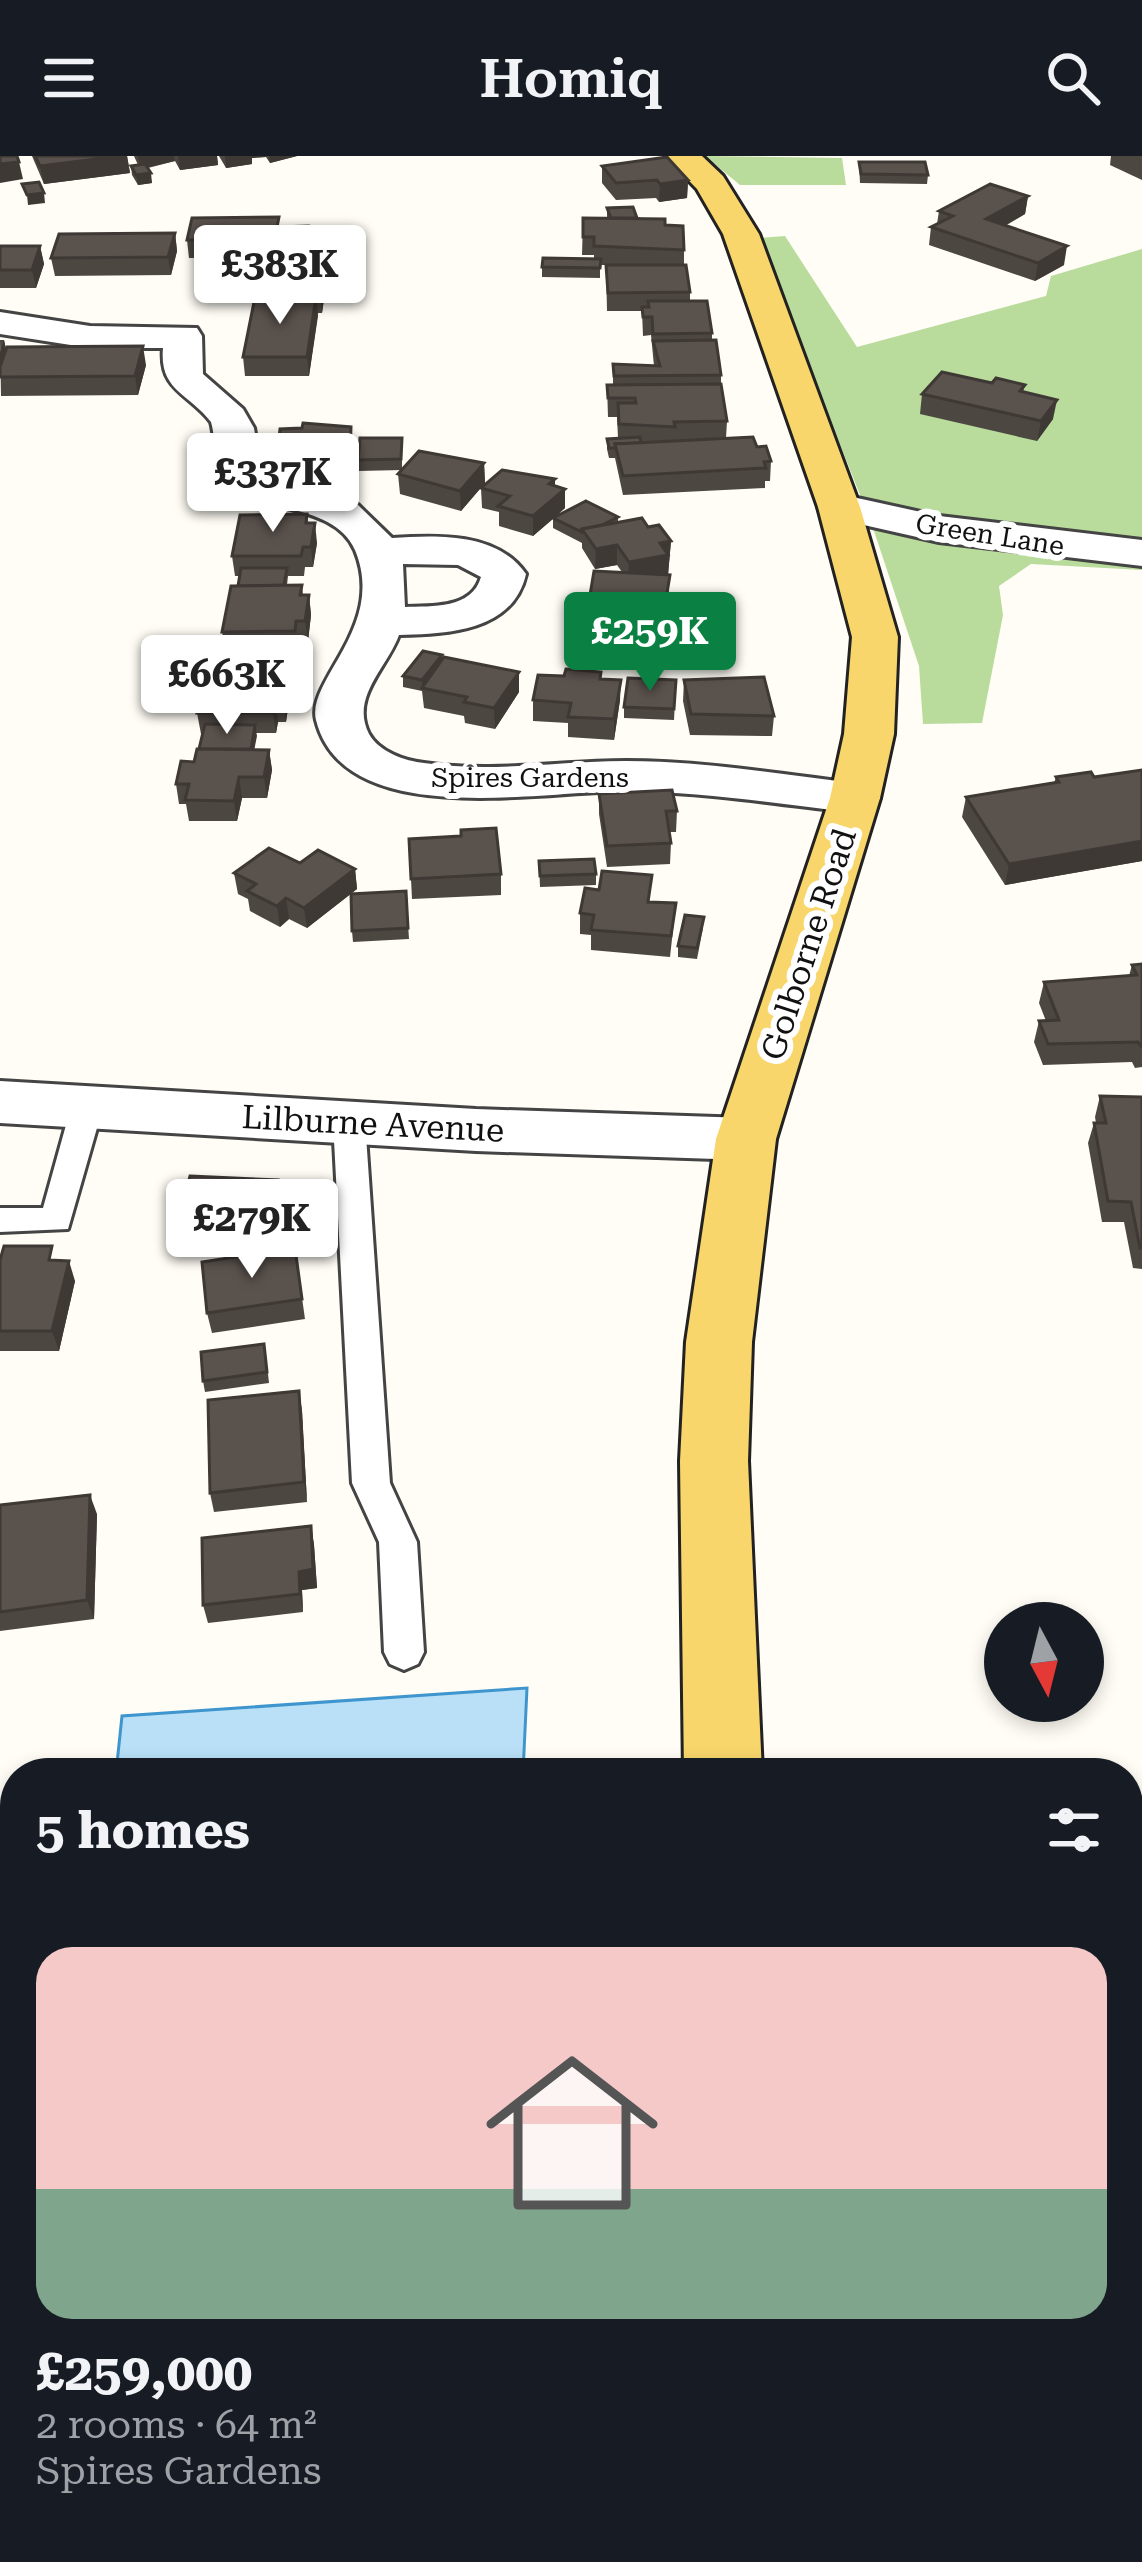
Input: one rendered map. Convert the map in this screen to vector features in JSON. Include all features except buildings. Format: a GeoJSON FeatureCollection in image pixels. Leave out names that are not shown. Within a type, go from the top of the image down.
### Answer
{"type":"FeatureCollection","features":[{"type":"Feature","properties":{"kind":"main road","name":"Golborne Road"},"geometry":{"type":"LineString","coordinates":[[682,156],[711,184],[740,234],[838,508],[875,637],[869,734],[855,798],[746,1139],[719,1342],[714,1461],[723,1758]]}},
{"type":"Feature","properties":{"kind":"street"},"geometry":{"type":"LineString","coordinates":[[0,323],[90,337],[186,325],[178,368],[184,380],[227,415],[234,427],[241,470],[273,490],[354,521],[380,552],[452,550],[474,555],[503,574],[503,588],[476,611],[379,621]]}},
{"type":"Feature","properties":{"kind":"street","name":"Green Lane"},"geometry":{"type":"LineString","coordinates":[[838,508],[939,529],[1142,553]]}},
{"type":"Feature","properties":{"kind":"street","name":"Spires Gardens"},"geometry":{"type":"LineString","coordinates":[[380,552],[384,587],[379,621],[370,650],[339,703],[338,717],[353,749],[394,772],[475,784],[622,776],[855,798]]}},
{"type":"Feature","properties":{"kind":"street","name":"Lilburne Avenue"},"geometry":{"type":"LineString","coordinates":[[0,1102],[746,1139]]}},
{"type":"Feature","properties":{"kind":"lane"},"geometry":{"type":"LineString","coordinates":[[0,1220],[56,1220],[87,1107]]}},
{"type":"Feature","properties":{"kind":"lane"},"geometry":{"type":"LineString","coordinates":[[349,1121],[371,1483],[398,1542],[404,1652]]}},
{"type":"Feature","properties":{"kind":"green space"},"geometry":{"type":"Polygon","coordinates":[[[705,156],[842,158],[846,185],[740,185],[705,156]]]}},
{"type":"Feature","properties":{"kind":"green space"},"geometry":{"type":"Polygon","coordinates":[[[785,236],[857,347],[1046,296],[1051,276],[1142,249],[1142,570],[1031,564],[999,586],[1003,615],[982,723],[923,724],[919,666],[872,525],[758,238],[785,236]]]}},
{"type":"Feature","properties":{"kind":"water"},"geometry":{"type":"Polygon","coordinates":[[[527,1688],[524,1758],[118,1758],[122,1716],[527,1688]]]}}]}
